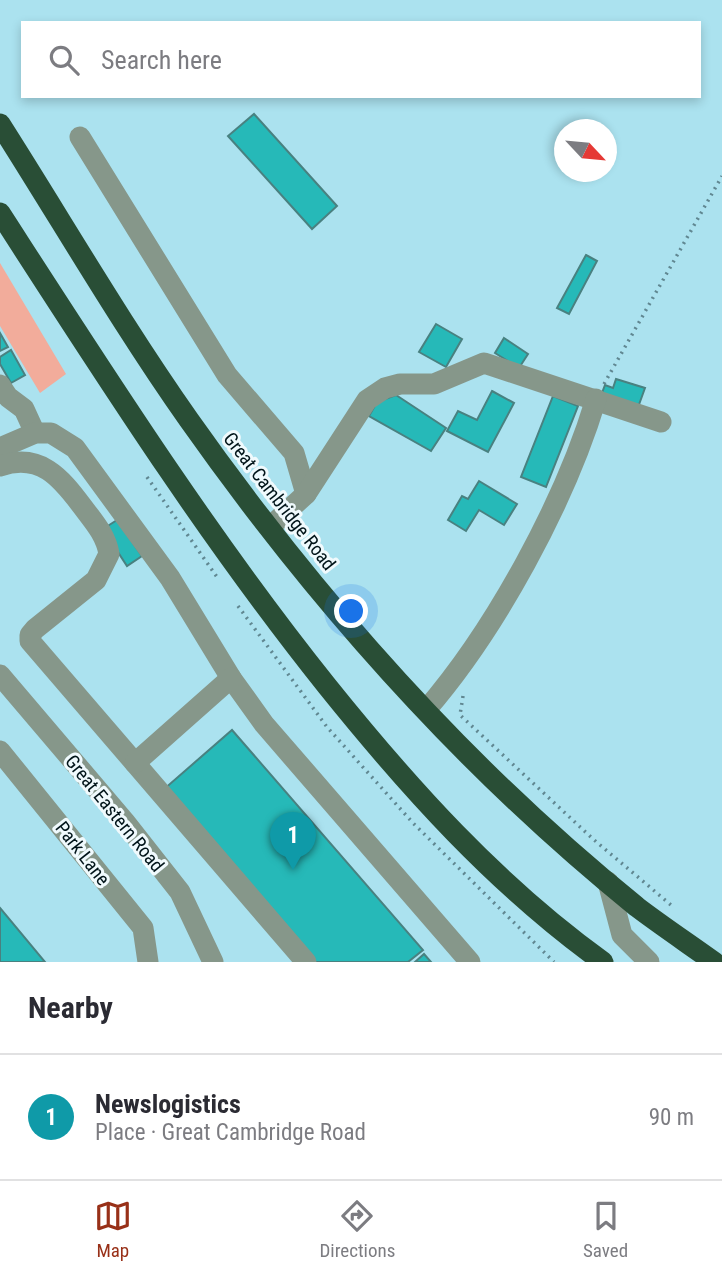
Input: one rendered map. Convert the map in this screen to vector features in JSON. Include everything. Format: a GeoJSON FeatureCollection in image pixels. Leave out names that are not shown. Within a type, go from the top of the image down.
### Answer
{"type":"FeatureCollection","features":[{"type":"Feature","properties":{"kind":"highway","name":"Great Cambridge Road"},"geometry":{"type":"LineString","coordinates":[[0,124],[152,367],[270,527],[426,710],[497,783],[608,882],[714,962]]}},
{"type":"Feature","properties":{"kind":"highway"},"geometry":{"type":"LineString","coordinates":[[0,213],[170,473],[313,669],[443,822],[516,892],[603,962]]}},
{"type":"Feature","properties":{"kind":"lane"},"geometry":{"type":"LineString","coordinates":[[80,137],[227,375],[294,453],[306,494]]}},
{"type":"Feature","properties":{"kind":"lane"},"geometry":{"type":"LineString","coordinates":[[270,527],[306,494],[367,400],[385,388],[400,384],[434,384],[484,363],[662,422]]}},
{"type":"Feature","properties":{"kind":"lane"},"geometry":{"type":"LineString","coordinates":[[0,385],[8,397],[24,409],[35,433]]}},
{"type":"Feature","properties":{"kind":"lane"},"geometry":{"type":"LineString","coordinates":[[426,710],[456,676],[520,568],[581,447],[596,399]]}},
{"type":"Feature","properties":{"kind":"lane"},"geometry":{"type":"LineString","coordinates":[[0,448],[35,433],[51,433],[75,447],[170,578],[231,678],[264,724],[470,962]]}},
{"type":"Feature","properties":{"kind":"lane"},"geometry":{"type":"LineString","coordinates":[[0,467],[19,463],[54,473],[64,481],[107,542],[109,554],[96,580],[36,629],[30,635],[30,641],[306,962]]}},
{"type":"Feature","properties":{"kind":"lane","name":"Great Eastern Road"},"geometry":{"type":"LineString","coordinates":[[0,675],[125,822],[180,892],[213,962]]}},
{"type":"Feature","properties":{"kind":"lane"},"geometry":{"type":"LineString","coordinates":[[135,763],[231,678]]}},
{"type":"Feature","properties":{"kind":"lane","name":"Park Lane"},"geometry":{"type":"LineString","coordinates":[[0,751],[143,928],[148,962]]}},
{"type":"Feature","properties":{"kind":"lane"},"geometry":{"type":"LineString","coordinates":[[608,882],[622,935],[649,962]]}},
{"type":"Feature","properties":{"kind":"lane"},"geometry":{"type":"LineString","coordinates":[[572,939],[584,962]]}},
{"type":"Feature","properties":{"kind":"path"},"geometry":{"type":"LineString","coordinates":[[596,399],[722,176]]}},
{"type":"Feature","properties":{"kind":"path"},"geometry":{"type":"LineString","coordinates":[[465,687],[460,715],[593,839],[676,909]]}},
{"type":"Feature","properties":{"kind":"shaded area"},"geometry":{"type":"Polygon","coordinates":[[[0,263],[66,374],[40,393],[0,326],[0,263]]]}},
{"type":"Feature","properties":{"kind":"building"},"geometry":{"type":"Polygon","coordinates":[[[254,114],[337,206],[312,229],[228,136],[254,114]]]}},
{"type":"Feature","properties":{"kind":"building"},"geometry":{"type":"Polygon","coordinates":[[[586,255],[597,261],[569,314],[557,308],[586,255]]]}},
{"type":"Feature","properties":{"kind":"building"},"geometry":{"type":"Polygon","coordinates":[[[436,324],[462,339],[446,367],[419,352],[436,324]]]}},
{"type":"Feature","properties":{"kind":"building"},"geometry":{"type":"Polygon","coordinates":[[[0,333],[8,347],[0,351],[0,333]]]}},
{"type":"Feature","properties":{"kind":"building"},"geometry":{"type":"Polygon","coordinates":[[[504,338],[528,354],[519,368],[495,353],[504,338]]]}},
{"type":"Feature","properties":{"kind":"building"},"geometry":{"type":"Polygon","coordinates":[[[11,350],[25,375],[11,383],[0,364],[0,357],[11,350]]]}},
{"type":"Feature","properties":{"kind":"building"},"geometry":{"type":"Polygon","coordinates":[[[616,379],[645,388],[637,410],[600,398],[605,385],[613,388],[616,379]]]}},
{"type":"Feature","properties":{"kind":"building"},"geometry":{"type":"Polygon","coordinates":[[[492,391],[514,403],[488,452],[447,431],[458,411],[477,420],[492,391]]]}},
{"type":"Feature","properties":{"kind":"building"},"geometry":{"type":"Polygon","coordinates":[[[396,395],[446,428],[431,451],[369,416],[377,402],[396,395]]]}},
{"type":"Feature","properties":{"kind":"building"},"geometry":{"type":"Polygon","coordinates":[[[553,396],[578,406],[546,487],[521,477],[553,396]]]}},
{"type":"Feature","properties":{"kind":"building"},"geometry":{"type":"Polygon","coordinates":[[[479,481],[517,504],[504,525],[479,510],[466,531],[448,520],[462,496],[468,499],[479,481]]]}},
{"type":"Feature","properties":{"kind":"building"},"geometry":{"type":"Polygon","coordinates":[[[117,520],[142,556],[127,566],[103,529],[117,520]]]}},
{"type":"Feature","properties":{"kind":"building"},"geometry":{"type":"Polygon","coordinates":[[[232,730],[423,950],[408,962],[313,962],[163,790],[232,730]]]}},
{"type":"Feature","properties":{"kind":"building"},"geometry":{"type":"Polygon","coordinates":[[[0,908],[45,962],[0,962],[0,908]]]}},
{"type":"Feature","properties":{"kind":"building"},"geometry":{"type":"Polygon","coordinates":[[[424,954],[431,962],[415,962],[424,954]]]}},
{"type":"Feature","properties":{"kind":"place","name":"Newslogistics"},"geometry":{"type":"Point","coordinates":[293,870]}}]}
